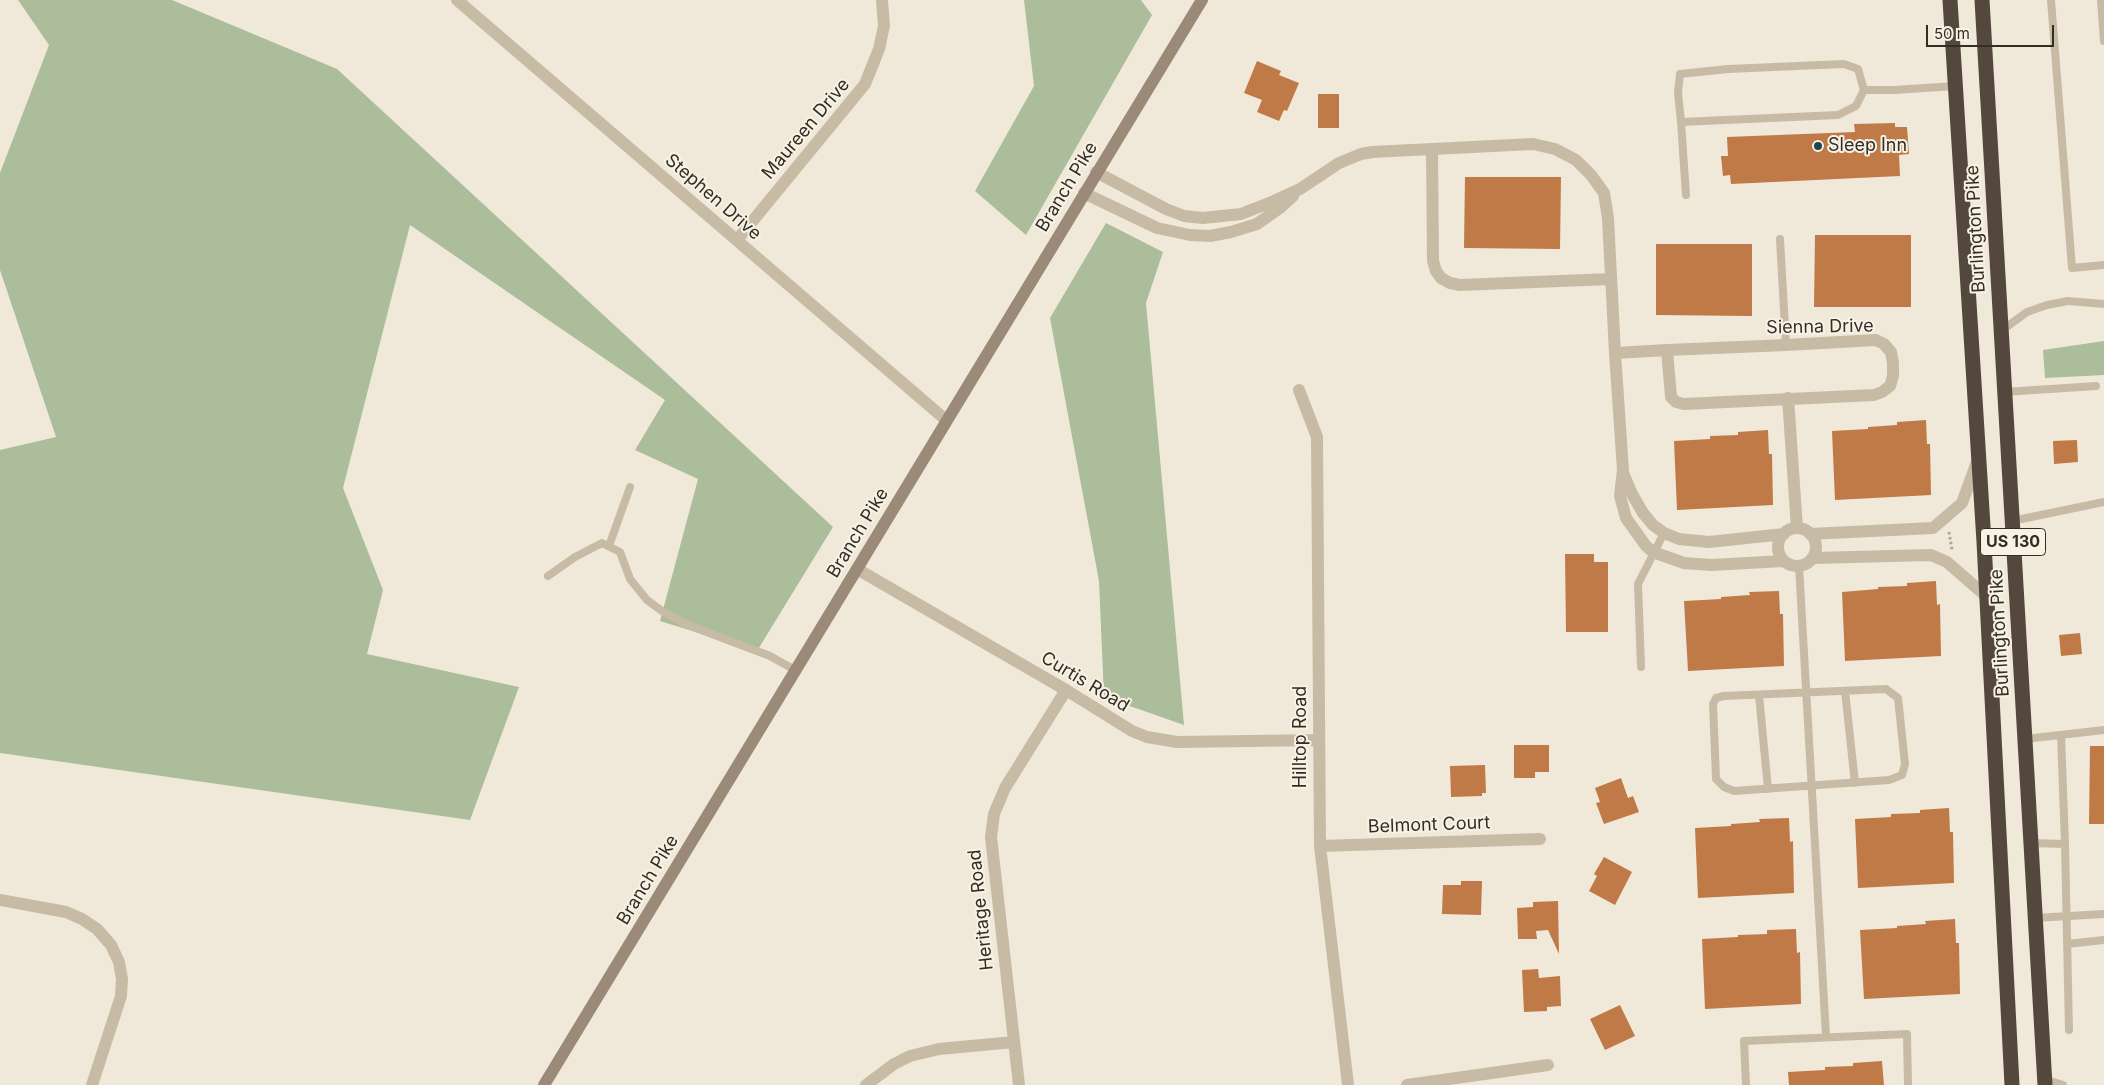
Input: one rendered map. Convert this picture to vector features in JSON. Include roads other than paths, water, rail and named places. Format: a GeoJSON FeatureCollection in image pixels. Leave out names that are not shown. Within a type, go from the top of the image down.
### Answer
{"type":"FeatureCollection","features":[{"type":"Feature","properties":{"kind":"highway","name":"Burlington Pike"},"geometry":{"type":"LineString","coordinates":[[1950,0],[1979,457],[2012,1085]]}},
{"type":"Feature","properties":{"kind":"highway","name":"Burlington Pike"},"geometry":{"type":"LineString","coordinates":[[1982,0],[2044,1082]]}},
{"type":"Feature","properties":{"kind":"street","name":"Stephen Drive"},"geometry":{"type":"LineString","coordinates":[[457,0],[946,420]]}},
{"type":"Feature","properties":{"kind":"street","name":"Maureen Drive"},"geometry":{"type":"LineString","coordinates":[[737,240],[865,84],[881,41],[884,26],[882,0]]}},
{"type":"Feature","properties":{"kind":"street","name":"Branch Pike"},"geometry":{"type":"LineString","coordinates":[[544,1085],[1202,0]]}},
{"type":"Feature","properties":{"kind":"street"},"geometry":{"type":"LineString","coordinates":[[1096,172],[1166,209],[1184,216],[1204,218],[1241,214],[1300,189],[1339,163],[1361,154],[1432,148],[1533,144],[1555,149],[1576,160],[1592,175],[1604,193],[1608,218],[1614,353],[1623,470],[1620,496],[1622,509],[1632,528],[1653,552],[1684,563],[1710,565],[1784,561]]}},
{"type":"Feature","properties":{"kind":"street"},"geometry":{"type":"LineString","coordinates":[[1432,148],[1433,261],[1436,271],[1442,278],[1460,285],[1611,279]]}},
{"type":"Feature","properties":{"kind":"street"},"geometry":{"type":"LineString","coordinates":[[1084,192],[1157,228],[1190,235],[1210,236],[1257,224],[1281,208],[1300,189]]}},
{"type":"Feature","properties":{"kind":"street","name":"Sienna Drive"},"geometry":{"type":"LineString","coordinates":[[1614,353],[1667,350],[1786,345],[1876,340],[1884,344],[1891,352],[1893,363],[1890,386],[1874,395],[1684,404],[1676,402],[1669,388],[1667,350]]}},
{"type":"Feature","properties":{"kind":"street","name":"Hilltop Road"},"geometry":{"type":"LineString","coordinates":[[1299,390],[1317,437],[1320,846],[1348,1085]]}},
{"type":"Feature","properties":{"kind":"street"},"geometry":{"type":"LineString","coordinates":[[1788,398],[1797,528]]}},
{"type":"Feature","properties":{"kind":"street"},"geometry":{"type":"LineString","coordinates":[[1623,470],[1636,504],[1653,524],[1664,533],[1678,539],[1709,542],[1784,534],[1797,528],[1810,534],[1933,528],[1962,503],[1979,457]]}},
{"type":"Feature","properties":{"kind":"street"},"geometry":{"type":"LineString","coordinates":[[1784,534],[1779,542],[1779,552],[1784,561],[1791,565],[1799,566],[1807,564],[1813,558],[1816,550],[1815,541],[1810,534]]}},
{"type":"Feature","properties":{"kind":"street"},"geometry":{"type":"LineString","coordinates":[[1813,558],[1931,555],[1947,562],[1987,597]]}},
{"type":"Feature","properties":{"kind":"street","name":"Curtis Road"},"geometry":{"type":"LineString","coordinates":[[857,569],[1066,690],[1132,731],[1162,741],[1197,743],[1319,740]]}},
{"type":"Feature","properties":{"kind":"street","name":"Heritage Road"},"geometry":{"type":"LineString","coordinates":[[1019,1085],[991,853],[992,830],[994,814],[1005,788],[1066,690]]}},
{"type":"Feature","properties":{"kind":"street","name":"Belmont Court"},"geometry":{"type":"LineString","coordinates":[[1320,846],[1540,839]]}},
{"type":"Feature","properties":{"kind":"street"},"geometry":{"type":"LineString","coordinates":[[0,900],[66,912],[82,919],[97,929],[111,945],[122,978],[121,996],[92,1085]]}},
{"type":"Feature","properties":{"kind":"street"},"geometry":{"type":"LineString","coordinates":[[866,1085],[894,1064],[910,1056],[939,1050],[1014,1042]]}},
{"type":"Feature","properties":{"kind":"street"},"geometry":{"type":"LineString","coordinates":[[1407,1085],[1548,1065]]}},
{"type":"Feature","properties":{"kind":"lane"},"geometry":{"type":"LineString","coordinates":[[2052,0],[2072,268],[2104,265]]}},
{"type":"Feature","properties":{"kind":"lane"},"geometry":{"type":"LineString","coordinates":[[2101,0],[2104,41]]}},
{"type":"Feature","properties":{"kind":"lane"},"geometry":{"type":"LineString","coordinates":[[1681,122],[1838,115],[1856,106],[1864,90],[1858,69],[1844,64],[1728,69],[1680,74],[1678,93],[1686,195]]}},
{"type":"Feature","properties":{"kind":"lane"},"geometry":{"type":"LineString","coordinates":[[1864,90],[1955,86]]}},
{"type":"Feature","properties":{"kind":"lane"},"geometry":{"type":"LineString","coordinates":[[1780,239],[1786,345]]}},
{"type":"Feature","properties":{"kind":"lane"},"geometry":{"type":"LineString","coordinates":[[2001,331],[2027,312],[2047,305],[2068,301],[2104,304]]}},
{"type":"Feature","properties":{"kind":"lane"},"geometry":{"type":"LineString","coordinates":[[2004,392],[2096,386]]}},
{"type":"Feature","properties":{"kind":"lane"},"geometry":{"type":"LineString","coordinates":[[609,546],[630,487]]}},
{"type":"Feature","properties":{"kind":"lane"},"geometry":{"type":"LineString","coordinates":[[2012,521],[2104,502]]}},
{"type":"Feature","properties":{"kind":"lane"},"geometry":{"type":"LineString","coordinates":[[1640,667],[1638,584],[1664,533]]}},
{"type":"Feature","properties":{"kind":"lane"},"geometry":{"type":"LineString","coordinates":[[548,576],[575,557],[602,543],[620,552],[630,579],[647,600],[662,611],[688,625],[770,656],[795,670]]}},
{"type":"Feature","properties":{"kind":"lane"},"geometry":{"type":"LineString","coordinates":[[1799,566],[1826,1036]]}},
{"type":"Feature","properties":{"kind":"lane"},"geometry":{"type":"LineString","coordinates":[[1886,689],[1893,692],[1898,698],[1905,764],[1902,775],[1889,780],[1768,789],[1734,791],[1724,787],[1716,779],[1713,704],[1716,698],[1724,696],[1806,694],[1886,689]]}},
{"type":"Feature","properties":{"kind":"lane"},"geometry":{"type":"LineString","coordinates":[[1845,692],[1855,782]]}},
{"type":"Feature","properties":{"kind":"lane"},"geometry":{"type":"LineString","coordinates":[[1759,695],[1768,789]]}},
{"type":"Feature","properties":{"kind":"lane"},"geometry":{"type":"LineString","coordinates":[[2025,739],[2104,730]]}},
{"type":"Feature","properties":{"kind":"lane"},"geometry":{"type":"LineString","coordinates":[[2061,735],[2069,1030]]}},
{"type":"Feature","properties":{"kind":"lane"},"geometry":{"type":"LineString","coordinates":[[2030,843],[2065,844]]}},
{"type":"Feature","properties":{"kind":"lane"},"geometry":{"type":"LineString","coordinates":[[2035,918],[2104,914]]}},
{"type":"Feature","properties":{"kind":"lane"},"geometry":{"type":"LineString","coordinates":[[2067,944],[2104,940]]}},
{"type":"Feature","properties":{"kind":"lane"},"geometry":{"type":"LineString","coordinates":[[1746,1085],[1744,1041],[1907,1034],[1908,1085]]}},
{"type":"Feature","properties":{"kind":"lane"},"geometry":{"type":"LineString","coordinates":[[2044,1082],[2062,1085]]}},
{"type":"Feature","properties":{"kind":"place","name":"Sleep Inn"},"geometry":{"type":"Point","coordinates":[1818,146]}}]}
